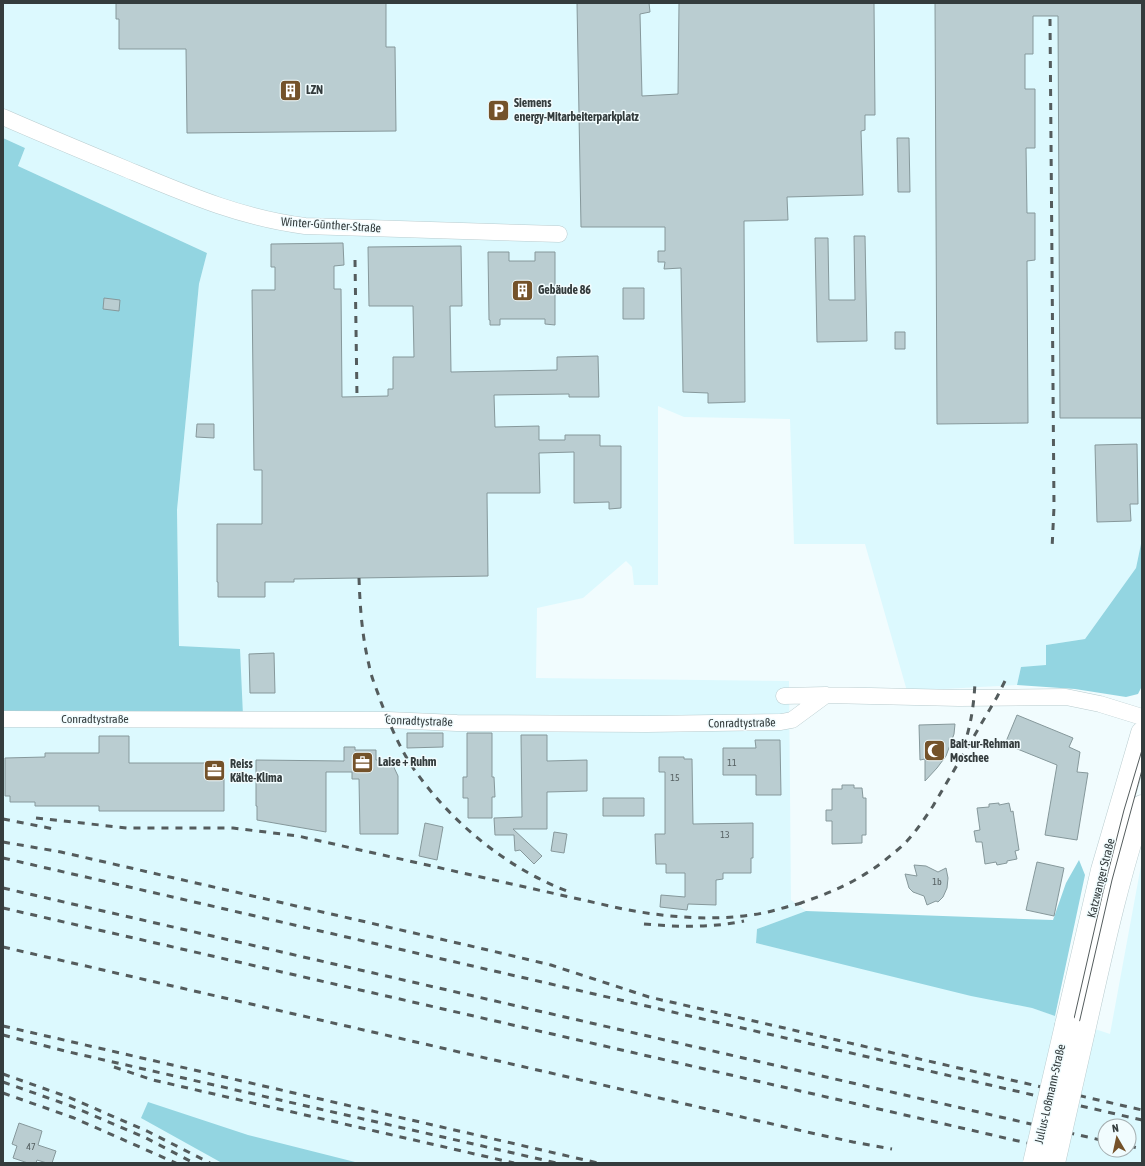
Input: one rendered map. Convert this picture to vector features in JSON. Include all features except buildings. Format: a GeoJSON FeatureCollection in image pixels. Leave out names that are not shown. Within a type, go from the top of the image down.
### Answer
{"type":"FeatureCollection","features":[{"type":"Feature","properties":{"kind":"main road","name":"Katzwanger Straße"},"geometry":{"type":"LineString","coordinates":[[1075,1028],[1102,870],[1142,733]]}},
{"type":"Feature","properties":{"kind":"main road","name":"Katzwanger Straße"},"geometry":{"type":"LineString","coordinates":[[1075,1028],[1142,806]]}},
{"type":"Feature","properties":{"kind":"main road","name":"Julius-Loßmann-Straße"},"geometry":{"type":"LineString","coordinates":[[1034,1163],[1075,1028]]}},
{"type":"Feature","properties":{"kind":"main road","name":"Julius-Loßmann-Straße"},"geometry":{"type":"LineString","coordinates":[[1054,1163],[1075,1028]]}},
{"type":"Feature","properties":{"kind":"street","name":"Winter-Günther-Straße"},"geometry":{"type":"LineString","coordinates":[[3,117],[204,201],[281,223],[306,226],[559,234]]}},
{"type":"Feature","properties":{"kind":"street"},"geometry":{"type":"LineString","coordinates":[[784,696],[826,695],[959,698],[1066,697],[1100,704],[1142,717]]}},
{"type":"Feature","properties":{"kind":"street","name":"Conradtystraße"},"geometry":{"type":"LineString","coordinates":[[3,719],[388,720],[457,723],[647,724],[781,722],[792,720],[826,695]]}},
{"type":"Feature","properties":{"kind":"shaded area"},"geometry":{"type":"Polygon","coordinates":[[[3,3],[1142,3],[1142,539],[1136,568],[1085,639],[1046,645],[1046,666],[1021,667],[1017,685],[907,691],[865,544],[794,544],[790,419],[684,417],[658,406],[658,585],[634,585],[632,567],[626,561],[583,598],[537,608],[536,678],[789,681],[791,900],[806,911],[757,929],[756,943],[1032,1008],[1110,1034],[1142,860],[1142,1163],[3,1163],[3,716],[179,646],[177,510],[199,284],[207,253],[18,166],[25,148],[3,138],[3,3]]]}},
{"type":"Feature","properties":{"kind":"shaded area"},"geometry":{"type":"Polygon","coordinates":[[[3,138],[25,148],[18,166],[207,253],[199,284],[177,510],[179,646],[240,649],[243,716],[3,716],[3,138]]]}},
{"type":"Feature","properties":{"kind":"shaded area"},"geometry":{"type":"Polygon","coordinates":[[[1142,539],[1142,686],[1138,694],[1126,697],[1075,689],[1017,685],[1021,667],[1046,665],[1046,645],[1085,639],[1136,568],[1142,539]]]}},
{"type":"Feature","properties":{"kind":"shaded area"},"geometry":{"type":"Polygon","coordinates":[[[1079,860],[1085,875],[1055,1016],[1032,1008],[971,996],[756,943],[757,929],[806,911],[1053,920],[1066,883],[1079,860]]]}},
{"type":"Feature","properties":{"kind":"shaded area"},"geometry":{"type":"Polygon","coordinates":[[[148,1102],[248,1135],[359,1163],[222,1163],[141,1118],[148,1102]]]}},
{"type":"Feature","properties":{"kind":"tram line"},"geometry":{"type":"LineString","coordinates":[[1041,1163],[1103,892],[1124,810],[1142,750]]}},
{"type":"Feature","properties":{"kind":"tram line"},"geometry":{"type":"LineString","coordinates":[[1047,1163],[1112,880],[1142,770]]}},
{"type":"Feature","properties":{"kind":"railway"},"geometry":{"type":"LineString","coordinates":[[1050,19],[1054,507],[1052,549]]}},
{"type":"Feature","properties":{"kind":"railway"},"geometry":{"type":"LineString","coordinates":[[355,260],[357,397]]}},
{"type":"Feature","properties":{"kind":"railway"},"geometry":{"type":"LineString","coordinates":[[359,578],[363,632],[371,674],[391,726],[411,765],[443,806],[482,841],[525,871],[572,893]]}},
{"type":"Feature","properties":{"kind":"railway"},"geometry":{"type":"LineString","coordinates":[[798,904],[833,891],[853,881],[884,861],[907,841],[933,806],[997,697],[1007,677]]}},
{"type":"Feature","properties":{"kind":"railway"},"geometry":{"type":"LineString","coordinates":[[963,748],[972,715],[975,682]]}},
{"type":"Feature","properties":{"kind":"railway"},"geometry":{"type":"LineString","coordinates":[[36,818],[127,828],[233,828],[298,836],[623,909],[671,916],[703,918],[735,917],[764,913],[802,903]]}},
{"type":"Feature","properties":{"kind":"railway"},"geometry":{"type":"LineString","coordinates":[[3,819],[54,829]]}},
{"type":"Feature","properties":{"kind":"railway"},"geometry":{"type":"LineString","coordinates":[[3,842],[61,852],[488,950],[551,965],[649,997],[1142,1110]]}},
{"type":"Feature","properties":{"kind":"railway"},"geometry":{"type":"LineString","coordinates":[[3,858],[1142,1120]]}},
{"type":"Feature","properties":{"kind":"railway"},"geometry":{"type":"LineString","coordinates":[[3,888],[1097,1139]]}},
{"type":"Feature","properties":{"kind":"railway"},"geometry":{"type":"LineString","coordinates":[[3,908],[1027,1143]]}},
{"type":"Feature","properties":{"kind":"railway"},"geometry":{"type":"LineString","coordinates":[[644,924],[694,926],[719,925],[744,921]]}},
{"type":"Feature","properties":{"kind":"railway"},"geometry":{"type":"LineString","coordinates":[[3,947],[807,1132],[892,1149]]}},
{"type":"Feature","properties":{"kind":"railway"},"geometry":{"type":"LineString","coordinates":[[3,1026],[598,1163]]}},
{"type":"Feature","properties":{"kind":"railway"},"geometry":{"type":"LineString","coordinates":[[3,1035],[69,1052],[557,1163]]}},
{"type":"Feature","properties":{"kind":"railway"},"geometry":{"type":"LineString","coordinates":[[114,1067],[153,1080],[514,1163]]}},
{"type":"Feature","properties":{"kind":"railway"},"geometry":{"type":"LineString","coordinates":[[3,1074],[68,1097],[147,1131],[210,1163]]}},
{"type":"Feature","properties":{"kind":"railway"},"geometry":{"type":"LineString","coordinates":[[3,1082],[71,1106],[144,1137],[194,1163]]}},
{"type":"Feature","properties":{"kind":"railway"},"geometry":{"type":"LineString","coordinates":[[3,1093],[74,1118],[176,1163]]}},
{"type":"Feature","properties":{"kind":"railway"},"geometry":{"type":"LineString","coordinates":[[1137,1148],[1142,1149]]}},
{"type":"Feature","properties":{"kind":"place","name":"LZN"},"geometry":{"type":"Point","coordinates":[291,90]}},
{"type":"Feature","properties":{"kind":"place","name":"Siemens energy-Mitarbeiterparkplatz"},"geometry":{"type":"Point","coordinates":[499,110]}},
{"type":"Feature","properties":{"kind":"place","name":"Gebäude 86"},"geometry":{"type":"Point","coordinates":[522,290]}},
{"type":"Feature","properties":{"kind":"place","name":"Bait-ur-Rehman Moschee"},"geometry":{"type":"Point","coordinates":[934,751]}},
{"type":"Feature","properties":{"kind":"place","name":"Laise + Ruhm"},"geometry":{"type":"Point","coordinates":[363,762]}},
{"type":"Feature","properties":{"kind":"place","name":"Reiss Kälte-Klima"},"geometry":{"type":"Point","coordinates":[215,771]}}]}
